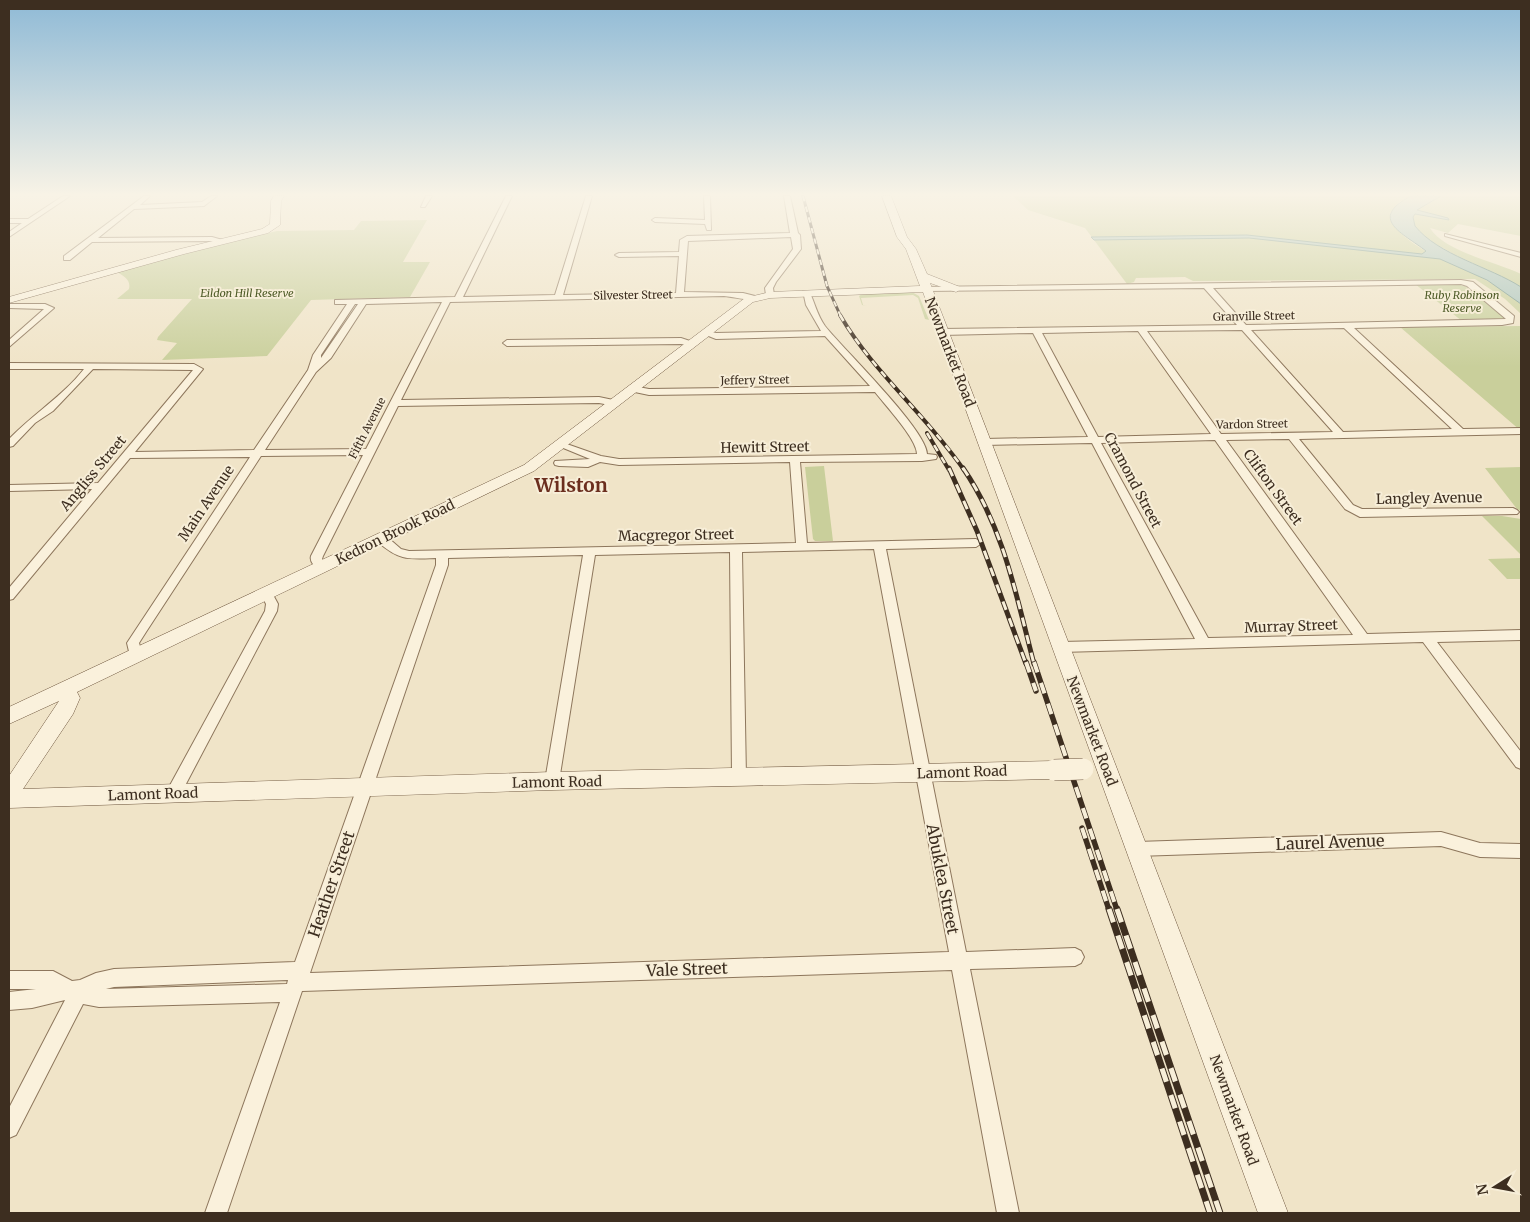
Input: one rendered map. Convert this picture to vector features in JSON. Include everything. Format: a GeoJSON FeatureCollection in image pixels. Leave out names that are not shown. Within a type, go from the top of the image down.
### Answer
{"type":"FeatureCollection","features":[{"type":"Feature","properties":{"kind":"main road"},"geometry":{"type":"LineString","coordinates":[[9,300],[182,253]]}},
{"type":"Feature","properties":{"kind":"main road","name":"Newmarket Road"},"geometry":{"type":"LineString","coordinates":[[913,253],[1061,647],[1094,768],[1137,849],[1272,1213]]}},
{"type":"Feature","properties":{"kind":"main road"},"geometry":{"type":"LineString","coordinates":[[922,276],[956,289]]}},
{"type":"Feature","properties":{"kind":"main road","name":"Silvester Street"},"geometry":{"type":"LineString","coordinates":[[752,298],[770,294],[926,289]]}},
{"type":"Feature","properties":{"kind":"main road","name":"Kedron Brook Road"},"geometry":{"type":"LineString","coordinates":[[9,716],[529,468],[752,298]]}},
{"type":"Feature","properties":{"kind":"main road"},"geometry":{"type":"LineString","coordinates":[[9,793],[66,708],[70,698],[65,690]]}},
{"type":"Feature","properties":{"kind":"main road","name":"Lamont Road"},"geometry":{"type":"LineString","coordinates":[[9,799],[364,789],[552,781],[1094,768]]}},
{"type":"Feature","properties":{"kind":"street"},"geometry":{"type":"LineString","coordinates":[[67,258],[73,253]]}},
{"type":"Feature","properties":{"kind":"street"},"geometry":{"type":"LineString","coordinates":[[459,298],[481,253]]}},
{"type":"Feature","properties":{"kind":"street"},"geometry":{"type":"LineString","coordinates":[[558,296],[571,253]]}},
{"type":"Feature","properties":{"kind":"street"},"geometry":{"type":"LineString","coordinates":[[770,294],[770,286],[794,253]]}},
{"type":"Feature","properties":{"kind":"street"},"geometry":{"type":"LineString","coordinates":[[619,255],[683,254],[680,295]]}},
{"type":"Feature","properties":{"kind":"street","name":"Granville Street"},"geometry":{"type":"LineString","coordinates":[[942,332],[1510,321],[1511,318],[1470,284],[1455,282],[1206,285]]}},
{"type":"Feature","properties":{"kind":"street"},"geometry":{"type":"LineString","coordinates":[[926,289],[1206,285],[1341,435]]}},
{"type":"Feature","properties":{"kind":"street"},"geometry":{"type":"LineString","coordinates":[[806,293],[810,306],[826,333],[877,389]]}},
{"type":"Feature","properties":{"kind":"street","name":"Silvester Street"},"geometry":{"type":"LineString","coordinates":[[338,302],[558,296],[736,294],[752,298]]}},
{"type":"Feature","properties":{"kind":"street","name":"Fifth Avenue"},"geometry":{"type":"LineString","coordinates":[[322,567],[316,557],[448,299]]}},
{"type":"Feature","properties":{"kind":"street","name":"Main Avenue"},"geometry":{"type":"LineString","coordinates":[[313,370],[317,355],[353,301]]}},
{"type":"Feature","properties":{"kind":"street","name":"Main Avenue"},"geometry":{"type":"LineString","coordinates":[[136,656],[132,646],[135,637],[313,370],[328,356],[364,301]]}},
{"type":"Feature","properties":{"kind":"street"},"geometry":{"type":"LineString","coordinates":[[9,306],[47,306],[50,308],[9,344]]}},
{"type":"Feature","properties":{"kind":"street"},"geometry":{"type":"LineString","coordinates":[[1346,325],[1460,432]]}},
{"type":"Feature","properties":{"kind":"street","name":"Clifton Street"},"geometry":{"type":"LineString","coordinates":[[1141,329],[1363,639]]}},
{"type":"Feature","properties":{"kind":"street","name":"Cramond Street"},"geometry":{"type":"LineString","coordinates":[[1036,330],[1204,643]]}},
{"type":"Feature","properties":{"kind":"street"},"geometry":{"type":"LineString","coordinates":[[705,333],[714,336],[826,333]]}},
{"type":"Feature","properties":{"kind":"street"},"geometry":{"type":"LineString","coordinates":[[507,343],[682,341],[692,343]]}},
{"type":"Feature","properties":{"kind":"street"},"geometry":{"type":"LineString","coordinates":[[9,366],[80,365],[90,367],[50,409],[32,421],[9,444]]}},
{"type":"Feature","properties":{"kind":"street","name":"Angliss Street"},"geometry":{"type":"LineString","coordinates":[[9,596],[199,368],[195,366],[90,367]]}},
{"type":"Feature","properties":{"kind":"street","name":"Jeffery Street"},"geometry":{"type":"LineString","coordinates":[[633,389],[649,392],[877,389]]}},
{"type":"Feature","properties":{"kind":"street","name":"Hewitt Street"},"geometry":{"type":"LineString","coordinates":[[561,445],[599,459],[619,462],[927,458],[920,444],[877,389]]}},
{"type":"Feature","properties":{"kind":"street"},"geometry":{"type":"LineString","coordinates":[[394,403],[599,400],[615,403]]}},
{"type":"Feature","properties":{"kind":"street"},"geometry":{"type":"LineString","coordinates":[[9,453],[43,420],[50,409]]}},
{"type":"Feature","properties":{"kind":"street","name":"Vardon Street"},"geometry":{"type":"LineString","coordinates":[[984,442],[1520,431]]}},
{"type":"Feature","properties":{"kind":"street","name":"Langley Avenue"},"geometry":{"type":"LineString","coordinates":[[1292,436],[1349,507],[1360,513],[1513,512]]}},
{"type":"Feature","properties":{"kind":"street"},"geometry":{"type":"LineString","coordinates":[[128,455],[369,452]]}},
{"type":"Feature","properties":{"kind":"street","name":"Hewitt Street"},"geometry":{"type":"LineString","coordinates":[[560,463],[586,464],[599,459]]}},
{"type":"Feature","properties":{"kind":"street"},"geometry":{"type":"LineString","coordinates":[[795,459],[802,547]]}},
{"type":"Feature","properties":{"kind":"street"},"geometry":{"type":"LineString","coordinates":[[9,488],[101,486]]}},
{"type":"Feature","properties":{"kind":"street","name":"Macgregor Street"},"geometry":{"type":"LineString","coordinates":[[382,539],[392,550],[402,554],[976,543]]}},
{"type":"Feature","properties":{"kind":"street","name":"Abuklea Street"},"geometry":{"type":"LineString","coordinates":[[879,546],[1008,1213]]}},
{"type":"Feature","properties":{"kind":"street"},"geometry":{"type":"LineString","coordinates":[[736,549],[738,778]]}},
{"type":"Feature","properties":{"kind":"street"},"geometry":{"type":"LineString","coordinates":[[552,781],[590,551]]}},
{"type":"Feature","properties":{"kind":"street","name":"Heather Street"},"geometry":{"type":"LineString","coordinates":[[216,1213],[442,565],[442,554]]}},
{"type":"Feature","properties":{"kind":"street"},"geometry":{"type":"LineString","coordinates":[[173,794],[270,611],[272,604],[267,594]]}},
{"type":"Feature","properties":{"kind":"street","name":"Murray Street"},"geometry":{"type":"LineString","coordinates":[[1061,647],[1521,635]]}},
{"type":"Feature","properties":{"kind":"street"},"geometry":{"type":"LineString","coordinates":[[1426,637],[1521,763]]}},
{"type":"Feature","properties":{"kind":"street","name":"Laurel Avenue"},"geometry":{"type":"LineString","coordinates":[[1137,849],[1441,839],[1469,849],[1502,853],[1521,851]]}},
{"type":"Feature","properties":{"kind":"street","name":"Vale Street"},"geometry":{"type":"LineString","coordinates":[[9,980],[50,979],[75,989],[86,996],[99,998],[298,982],[1076,957]]}},
{"type":"Feature","properties":{"kind":"street"},"geometry":{"type":"LineString","coordinates":[[9,1001],[32,999],[75,989]]}},
{"type":"Feature","properties":{"kind":"street"},"geometry":{"type":"LineString","coordinates":[[9,1128],[75,989]]}},
{"type":"Feature","properties":{"kind":"green space","name":"Eildon Hill Reserve"},"geometry":{"type":"Polygon","coordinates":[[[182,253],[408,253],[403,262],[430,262],[410,297],[311,300],[267,356],[162,360],[177,343],[157,340],[158,337],[192,299],[117,299],[129,289],[129,283],[127,279],[117,272],[182,253]]]}},
{"type":"Feature","properties":{"kind":"green space"},"geometry":{"type":"Polygon","coordinates":[[[1104,253],[1430,253],[1500,288],[1521,304],[1521,314],[1505,299],[1475,279],[1193,281],[1185,277],[1136,278],[1134,282],[1127,284],[1104,253]]]}},
{"type":"Feature","properties":{"kind":"green space"},"geometry":{"type":"Polygon","coordinates":[[[1452,253],[1466,253],[1521,274],[1521,287],[1452,253]]]}},
{"type":"Feature","properties":{"kind":"green space","name":"Ruby Robinson Reserve"},"geometry":{"type":"Polygon","coordinates":[[[1415,284],[1455,284],[1465,286],[1505,317],[1504,319],[1462,321],[1415,284]]]}},
{"type":"Feature","properties":{"kind":"green space"},"geometry":{"type":"Polygon","coordinates":[[[912,292],[919,296],[929,320],[925,319],[918,298],[913,295],[861,298],[863,305],[867,306],[862,305],[859,296],[862,294],[912,292]]]}},
{"type":"Feature","properties":{"kind":"green space"},"geometry":{"type":"Polygon","coordinates":[[[1521,326],[1521,431],[1400,327],[1521,326]]]}},
{"type":"Feature","properties":{"kind":"green space"},"geometry":{"type":"Polygon","coordinates":[[[824,466],[833,541],[815,541],[813,539],[805,467],[824,466]]]}},
{"type":"Feature","properties":{"kind":"green space"},"geometry":{"type":"Polygon","coordinates":[[[1521,467],[1521,511],[1517,509],[1485,468],[1521,467]]]}},
{"type":"Feature","properties":{"kind":"green space"},"geometry":{"type":"Polygon","coordinates":[[[1482,516],[1502,516],[1521,519],[1521,555],[1482,516]]]}},
{"type":"Feature","properties":{"kind":"green space"},"geometry":{"type":"Polygon","coordinates":[[[1521,558],[1521,579],[1507,579],[1488,559],[1521,558]]]}},
{"type":"Feature","properties":{"kind":"water"},"geometry":{"type":"Polygon","coordinates":[[[1386,253],[1450,253],[1508,280],[1521,287],[1521,304],[1487,280],[1440,259],[1386,253]]]}},
{"type":"Feature","properties":{"kind":"railway"},"geometry":{"type":"LineString","coordinates":[[818,253],[827,286],[840,316]]}},
{"type":"Feature","properties":{"kind":"railway"},"geometry":{"type":"LineString","coordinates":[[840,316],[868,356],[964,470]]}},
{"type":"Feature","properties":{"kind":"railway"},"geometry":{"type":"LineString","coordinates":[[927,433],[949,470]]}},
{"type":"Feature","properties":{"kind":"railway"},"geometry":{"type":"LineString","coordinates":[[949,468],[977,531],[1026,664]]}},
{"type":"Feature","properties":{"kind":"railway"},"geometry":{"type":"LineString","coordinates":[[963,468],[989,514],[999,538],[1034,664]]}},
{"type":"Feature","properties":{"kind":"railway"},"geometry":{"type":"LineString","coordinates":[[1026,662],[1036,691]]}},
{"type":"Feature","properties":{"kind":"railway"},"geometry":{"type":"LineString","coordinates":[[1034,662],[1117,910]]}},
{"type":"Feature","properties":{"kind":"railway"},"geometry":{"type":"LineString","coordinates":[[1082,828],[1109,910]]}},
{"type":"Feature","properties":{"kind":"railway"},"geometry":{"type":"LineString","coordinates":[[1109,909],[1210,1213]]}},
{"type":"Feature","properties":{"kind":"railway"},"geometry":{"type":"LineString","coordinates":[[1117,909],[1220,1213]]}},
{"type":"Feature","properties":{"kind":"district","name":"Wilston"},"geometry":{"type":"Point","coordinates":[571,485]}}]}
